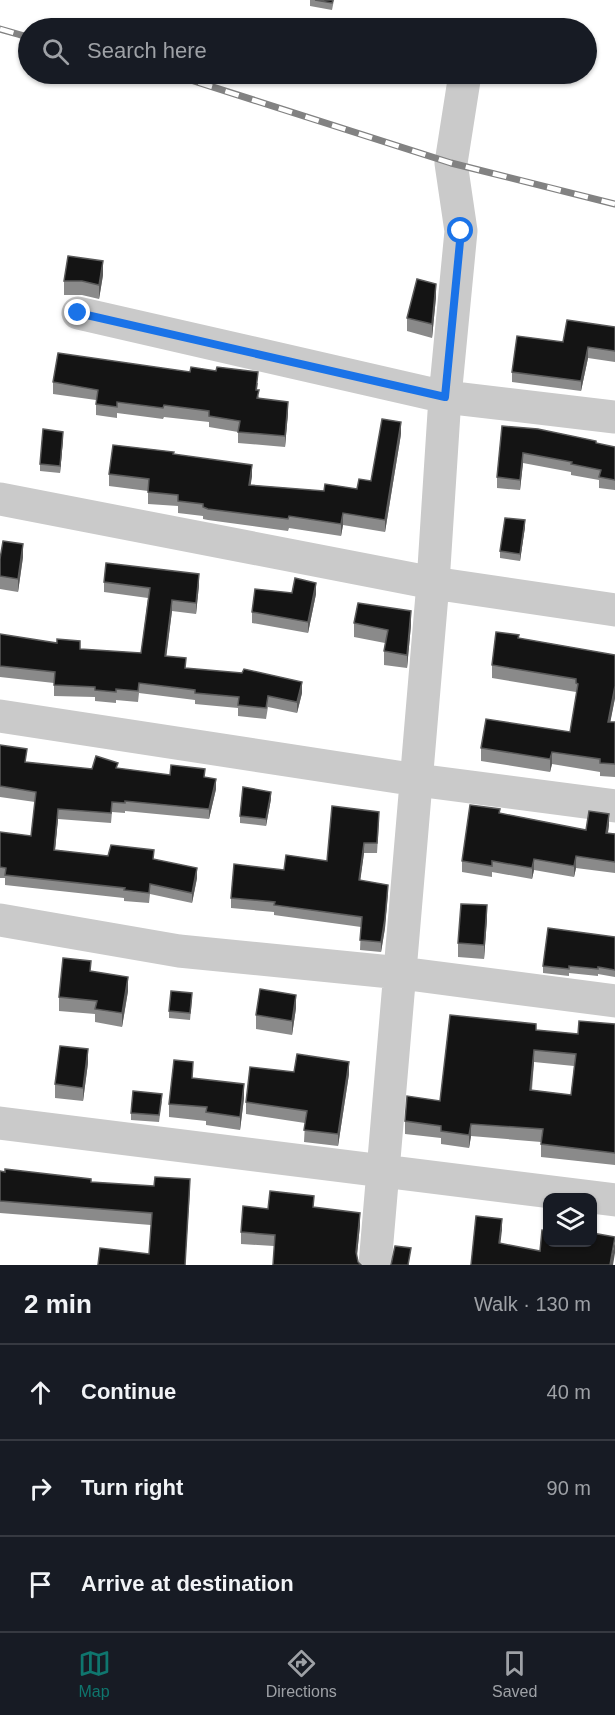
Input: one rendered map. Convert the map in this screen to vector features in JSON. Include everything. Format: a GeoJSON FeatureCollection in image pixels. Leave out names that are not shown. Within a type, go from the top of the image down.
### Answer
{"type":"FeatureCollection","features":[{"type":"Feature","properties":{"kind":"street"},"geometry":{"type":"LineString","coordinates":[[375,1265],[433,583],[445,397],[461,231],[451,163],[463,84]]}},
{"type":"Feature","properties":{"kind":"street"},"geometry":{"type":"LineString","coordinates":[[78,313],[445,397],[615,417]]}},
{"type":"Feature","properties":{"kind":"street"},"geometry":{"type":"LineString","coordinates":[[0,499],[433,583],[615,610]]}},
{"type":"Feature","properties":{"kind":"street"},"geometry":{"type":"LineString","coordinates":[[0,717],[417,780],[615,806]]}},
{"type":"Feature","properties":{"kind":"street"},"geometry":{"type":"LineString","coordinates":[[0,920],[179,951],[401,973],[615,1001]]}},
{"type":"Feature","properties":{"kind":"street"},"geometry":{"type":"LineString","coordinates":[[0,1123],[615,1200]]}},
{"type":"Feature","properties":{"kind":"building"},"geometry":{"type":"Polygon","coordinates":[[[315,0],[333,0],[332,3],[315,0]]]}},
{"type":"Feature","properties":{"kind":"building"},"geometry":{"type":"Polygon","coordinates":[[[68,256],[103,261],[99,285],[82,281],[64,281],[68,256]]]}},
{"type":"Feature","properties":{"kind":"building"},"geometry":{"type":"Polygon","coordinates":[[[417,279],[436,284],[432,324],[407,318],[417,279]]]}},
{"type":"Feature","properties":{"kind":"building"},"geometry":{"type":"Polygon","coordinates":[[[567,320],[615,327],[615,351],[588,347],[581,381],[512,372],[517,336],[563,342],[567,320]]]}},
{"type":"Feature","properties":{"kind":"building"},"geometry":{"type":"Polygon","coordinates":[[[58,353],[190,372],[191,367],[216,371],[217,367],[258,372],[257,398],[288,402],[285,436],[238,432],[240,421],[209,416],[209,411],[117,402],[117,407],[96,404],[98,390],[53,382],[58,353]]]}},
{"type":"Feature","properties":{"kind":"building"},"geometry":{"type":"Polygon","coordinates":[[[382,419],[401,422],[385,520],[343,513],[341,524],[289,516],[288,519],[208,509],[203,507],[203,504],[178,501],[178,495],[148,492],[149,479],[109,474],[113,445],[252,465],[249,485],[324,491],[325,484],[357,489],[359,479],[371,481],[382,419]]]}},
{"type":"Feature","properties":{"kind":"building"},"geometry":{"type":"Polygon","coordinates":[[[502,426],[538,429],[615,447],[615,480],[599,477],[601,470],[523,453],[520,480],[497,477],[502,426]]]}},
{"type":"Feature","properties":{"kind":"building"},"geometry":{"type":"Polygon","coordinates":[[[43,429],[63,432],[60,466],[40,464],[43,429]]]}},
{"type":"Feature","properties":{"kind":"building"},"geometry":{"type":"Polygon","coordinates":[[[505,518],[525,520],[520,554],[500,551],[505,518]]]}},
{"type":"Feature","properties":{"kind":"building"},"geometry":{"type":"Polygon","coordinates":[[[3,541],[23,544],[18,579],[0,576],[3,541]]]}},
{"type":"Feature","properties":{"kind":"building"},"geometry":{"type":"Polygon","coordinates":[[[106,563],[199,574],[196,603],[172,600],[165,656],[186,658],[185,668],[242,673],[244,669],[302,682],[297,702],[268,696],[266,708],[238,705],[239,697],[195,693],[195,690],[139,683],[138,691],[95,690],[95,687],[54,685],[55,672],[0,666],[0,634],[57,643],[57,639],[80,641],[80,649],[141,653],[150,588],[104,582],[106,563]]]}},
{"type":"Feature","properties":{"kind":"building"},"geometry":{"type":"Polygon","coordinates":[[[295,578],[316,583],[308,622],[252,612],[255,589],[292,593],[295,578]]]}},
{"type":"Feature","properties":{"kind":"building"},"geometry":{"type":"Polygon","coordinates":[[[358,603],[411,611],[407,655],[384,651],[388,630],[354,623],[358,603]]]}},
{"type":"Feature","properties":{"kind":"building"},"geometry":{"type":"Polygon","coordinates":[[[496,632],[615,655],[615,686],[608,722],[615,722],[615,764],[600,763],[600,759],[552,752],[550,759],[481,748],[486,719],[570,732],[578,684],[576,679],[492,665],[496,632]]]}},
{"type":"Feature","properties":{"kind":"building"},"geometry":{"type":"Polygon","coordinates":[[[0,745],[27,749],[25,762],[92,769],[96,756],[118,763],[116,768],[170,775],[171,765],[205,769],[204,777],[216,779],[209,809],[125,801],[125,803],[112,802],[111,813],[58,809],[54,850],[108,856],[111,845],[154,850],[153,859],[197,868],[192,893],[150,884],[149,893],[124,890],[125,888],[5,875],[6,868],[0,867],[0,832],[31,836],[36,792],[0,786],[0,745]]]}},
{"type":"Feature","properties":{"kind":"building"},"geometry":{"type":"Polygon","coordinates":[[[243,787],[271,792],[266,819],[240,816],[243,787]]]}},
{"type":"Feature","properties":{"kind":"building"},"geometry":{"type":"Polygon","coordinates":[[[470,805],[500,809],[499,813],[586,830],[589,811],[609,814],[606,833],[615,834],[615,862],[576,856],[574,866],[534,859],[532,868],[492,861],[492,866],[462,861],[470,805]]]}},
{"type":"Feature","properties":{"kind":"building"},"geometry":{"type":"Polygon","coordinates":[[[332,806],[379,812],[377,843],[364,843],[359,880],[388,885],[381,942],[360,940],[362,917],[274,905],[275,902],[231,898],[234,864],[284,870],[286,855],[327,861],[332,806]]]}},
{"type":"Feature","properties":{"kind":"building"},"geometry":{"type":"Polygon","coordinates":[[[461,904],[487,905],[484,945],[458,943],[461,904]]]}},
{"type":"Feature","properties":{"kind":"building"},"geometry":{"type":"Polygon","coordinates":[[[548,928],[615,937],[615,970],[598,967],[598,969],[569,966],[569,969],[543,966],[548,928]]]}},
{"type":"Feature","properties":{"kind":"building"},"geometry":{"type":"Polygon","coordinates":[[[63,958],[91,961],[90,971],[128,977],[122,1013],[95,1009],[97,1001],[59,997],[63,958]]]}},
{"type":"Feature","properties":{"kind":"building"},"geometry":{"type":"Polygon","coordinates":[[[260,989],[296,995],[292,1021],[256,1015],[260,989]]]}},
{"type":"Feature","properties":{"kind":"building"},"geometry":{"type":"Polygon","coordinates":[[[171,991],[192,993],[190,1013],[169,1011],[171,991]]]}},
{"type":"Feature","properties":{"kind":"building"},"geometry":{"type":"Polygon","coordinates":[[[450,1015],[536,1024],[536,1030],[578,1034],[579,1021],[615,1024],[615,1153],[541,1144],[543,1129],[471,1124],[469,1135],[441,1131],[441,1126],[405,1121],[407,1096],[440,1101],[450,1015]],[[534,1050],[530,1090],[571,1095],[576,1054],[534,1050]]]}},
{"type":"Feature","properties":{"kind":"building"},"geometry":{"type":"Polygon","coordinates":[[[60,1046],[88,1049],[83,1088],[55,1084],[60,1046]]]}},
{"type":"Feature","properties":{"kind":"building"},"geometry":{"type":"Polygon","coordinates":[[[297,1054],[349,1062],[338,1134],[304,1130],[307,1111],[246,1102],[250,1067],[294,1072],[297,1054]]]}},
{"type":"Feature","properties":{"kind":"building"},"geometry":{"type":"Polygon","coordinates":[[[174,1060],[193,1062],[192,1078],[244,1084],[240,1117],[206,1112],[207,1107],[169,1104],[174,1060]]]}},
{"type":"Feature","properties":{"kind":"building"},"geometry":{"type":"Polygon","coordinates":[[[133,1091],[162,1094],[159,1115],[131,1113],[133,1091]]]}},
{"type":"Feature","properties":{"kind":"building"},"geometry":{"type":"Polygon","coordinates":[[[5,1169],[91,1179],[91,1182],[154,1186],[155,1177],[190,1179],[185,1265],[98,1265],[100,1248],[149,1254],[152,1213],[0,1201],[0,1171],[5,1172],[5,1169]]]}},
{"type":"Feature","properties":{"kind":"building"},"geometry":{"type":"Polygon","coordinates":[[[270,1191],[314,1196],[313,1207],[360,1213],[356,1252],[361,1265],[273,1265],[275,1235],[241,1232],[243,1206],[268,1209],[270,1191]]]}},
{"type":"Feature","properties":{"kind":"building"},"geometry":{"type":"Polygon","coordinates":[[[476,1216],[502,1219],[499,1243],[540,1251],[542,1230],[543,1247],[597,1247],[597,1234],[615,1237],[610,1265],[471,1265],[476,1216]]]}},
{"type":"Feature","properties":{"kind":"building"},"geometry":{"type":"Polygon","coordinates":[[[395,1246],[411,1248],[408,1265],[391,1265],[395,1246]]]}},
{"type":"Feature","properties":{"kind":"railway"},"geometry":{"type":"LineString","coordinates":[[0,29],[18,34]]}},
{"type":"Feature","properties":{"kind":"railway"},"geometry":{"type":"LineString","coordinates":[[203,84],[451,163],[615,204]]}},
{"type":"Feature","properties":{"kind":"route"},"geometry":{"type":"LineString","coordinates":[[78,313],[445,397],[461,231]]}}]}
